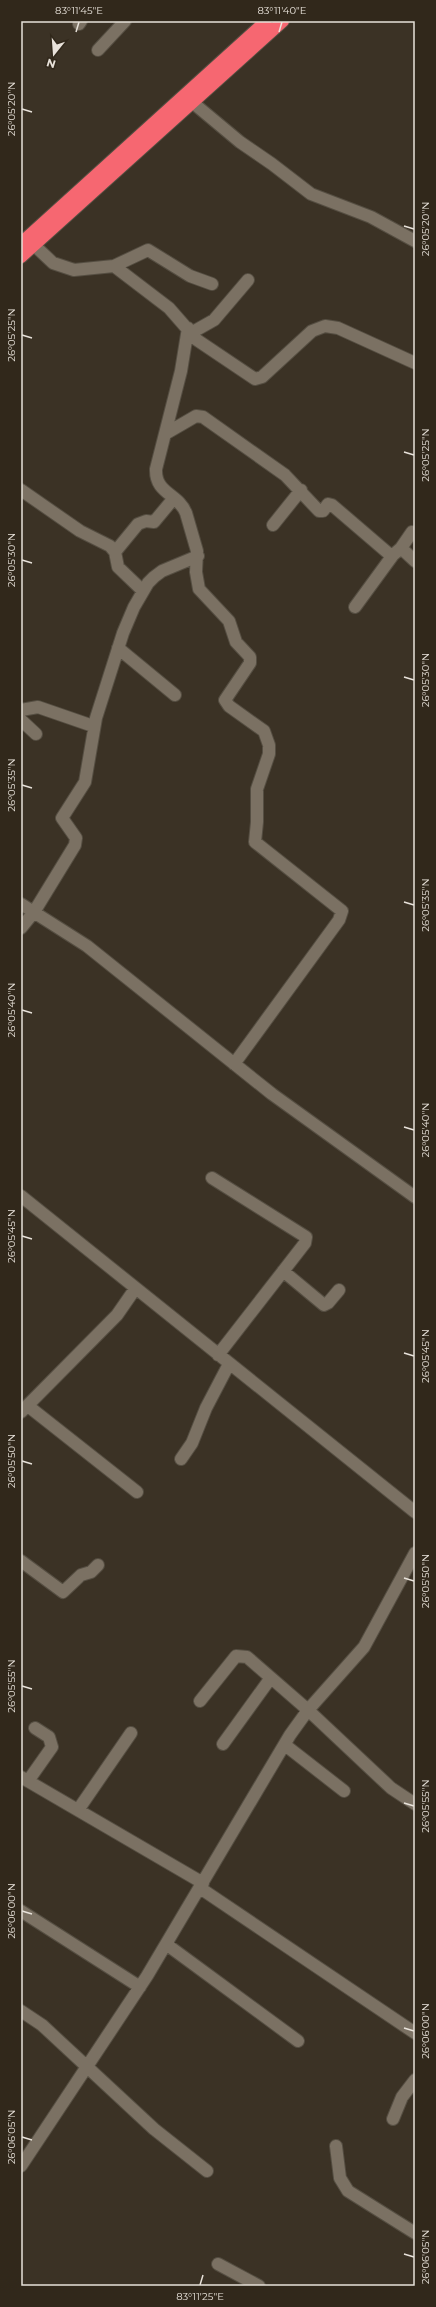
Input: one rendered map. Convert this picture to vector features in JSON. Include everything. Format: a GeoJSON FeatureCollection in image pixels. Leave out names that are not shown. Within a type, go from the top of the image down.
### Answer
{"type":"FeatureCollection","features":[{"type":"Feature","properties":{"kind":"highway"},"geometry":{"type":"LineString","coordinates":[[21,257],[283,21]]}},
{"type":"Feature","properties":{"kind":"highway"},"geometry":{"type":"LineString","coordinates":[[21,243],[264,22]]}},
{"type":"Feature","properties":{"kind":"street"},"geometry":{"type":"LineString","coordinates":[[98,50],[125,21]]}},
{"type":"Feature","properties":{"kind":"street"},"geometry":{"type":"LineString","coordinates":[[192,102],[240,142],[311,194],[371,217],[415,241]]}},
{"type":"Feature","properties":{"kind":"street"},"geometry":{"type":"LineString","coordinates":[[34,245],[53,263],[69,270],[114,266],[148,250],[190,276],[212,284]]}},
{"type":"Feature","properties":{"kind":"street"},"geometry":{"type":"LineString","coordinates":[[114,266],[169,308],[202,344],[255,379],[262,377],[312,331],[325,326],[338,328],[415,363]]}},
{"type":"Feature","properties":{"kind":"street"},"geometry":{"type":"LineString","coordinates":[[190,330],[214,320],[248,280]]}},
{"type":"Feature","properties":{"kind":"street"},"geometry":{"type":"LineString","coordinates":[[190,330],[156,478],[158,484],[184,507],[198,556],[196,572],[199,589],[229,621],[236,642],[251,660],[226,696],[226,704],[264,731],[269,745],[269,754],[257,789],[257,822],[254,842],[342,911],[339,920],[234,1064]]}},
{"type":"Feature","properties":{"kind":"street"},"geometry":{"type":"LineString","coordinates":[[165,434],[196,416],[203,417],[285,475],[319,511],[323,511],[328,504],[332,505],[388,553],[397,552],[415,561]]}},
{"type":"Feature","properties":{"kind":"street"},"geometry":{"type":"LineString","coordinates":[[21,490],[80,531],[106,544],[115,552],[118,567],[143,591]]}},
{"type":"Feature","properties":{"kind":"street"},"geometry":{"type":"LineString","coordinates":[[273,525],[300,490]]}},
{"type":"Feature","properties":{"kind":"street"},"geometry":{"type":"LineString","coordinates":[[115,552],[133,529],[141,522],[154,522],[174,498]]}},
{"type":"Feature","properties":{"kind":"street"},"geometry":{"type":"LineString","coordinates":[[355,607],[412,532]]}},
{"type":"Feature","properties":{"kind":"street"},"geometry":{"type":"LineString","coordinates":[[21,928],[34,912],[75,845],[76,838],[62,818],[85,782],[93,726],[118,648],[134,607],[148,584],[162,571],[198,556]]}},
{"type":"Feature","properties":{"kind":"street"},"geometry":{"type":"LineString","coordinates":[[118,648],[176,696]]}},
{"type":"Feature","properties":{"kind":"street"},"geometry":{"type":"LineString","coordinates":[[21,710],[38,707],[93,726]]}},
{"type":"Feature","properties":{"kind":"street"},"geometry":{"type":"LineString","coordinates":[[21,720],[36,734]]}},
{"type":"Feature","properties":{"kind":"street"},"geometry":{"type":"LineString","coordinates":[[21,904],[70,934],[106,959],[147,995],[304,1118],[415,1197]]}},
{"type":"Feature","properties":{"kind":"street"},"geometry":{"type":"LineString","coordinates":[[212,1178],[306,1237],[305,1243],[218,1355]]}},
{"type":"Feature","properties":{"kind":"street"},"geometry":{"type":"LineString","coordinates":[[21,1196],[135,1289],[415,1512]]}},
{"type":"Feature","properties":{"kind":"street"},"geometry":{"type":"LineString","coordinates":[[283,1271],[324,1305],[328,1303],[339,1290]]}},
{"type":"Feature","properties":{"kind":"street"},"geometry":{"type":"LineString","coordinates":[[135,1289],[124,1308],[24,1409],[137,1492]]}},
{"type":"Feature","properties":{"kind":"street"},"geometry":{"type":"LineString","coordinates":[[180,1459],[192,1443],[206,1408],[229,1364]]}},
{"type":"Feature","properties":{"kind":"street"},"geometry":{"type":"LineString","coordinates":[[21,2166],[140,1987],[285,1745],[308,1710],[364,1647],[415,1553]]}},
{"type":"Feature","properties":{"kind":"street"},"geometry":{"type":"LineString","coordinates":[[21,1561],[63,1592],[82,1575],[91,1572],[98,1565]]}},
{"type":"Feature","properties":{"kind":"street"},"geometry":{"type":"LineString","coordinates":[[200,1701],[239,1655],[247,1657],[270,1679],[308,1710],[391,1788],[415,1804]]}},
{"type":"Feature","properties":{"kind":"street"},"geometry":{"type":"LineString","coordinates":[[224,1744],[270,1679]]}},
{"type":"Feature","properties":{"kind":"street"},"geometry":{"type":"LineString","coordinates":[[35,1728],[49,1737],[52,1747],[25,1779],[202,1885],[415,2033]]}},
{"type":"Feature","properties":{"kind":"street"},"geometry":{"type":"LineString","coordinates":[[78,1810],[132,1733]]}},
{"type":"Feature","properties":{"kind":"street"},"geometry":{"type":"LineString","coordinates":[[285,1745],[344,1791]]}},
{"type":"Feature","properties":{"kind":"street"},"geometry":{"type":"LineString","coordinates":[[21,1911],[140,1987]]}},
{"type":"Feature","properties":{"kind":"street"},"geometry":{"type":"LineString","coordinates":[[166,1944],[298,2041]]}},
{"type":"Feature","properties":{"kind":"street"},"geometry":{"type":"LineString","coordinates":[[21,2011],[42,2026],[88,2067],[154,2130],[207,2171]]}},
{"type":"Feature","properties":{"kind":"street"},"geometry":{"type":"LineString","coordinates":[[393,2119],[402,2097],[415,2080]]}},
{"type":"Feature","properties":{"kind":"street"},"geometry":{"type":"LineString","coordinates":[[336,2146],[340,2178],[348,2191],[415,2233]]}},
{"type":"Feature","properties":{"kind":"street"},"geometry":{"type":"LineString","coordinates":[[218,2264],[259,2286]]}}]}
